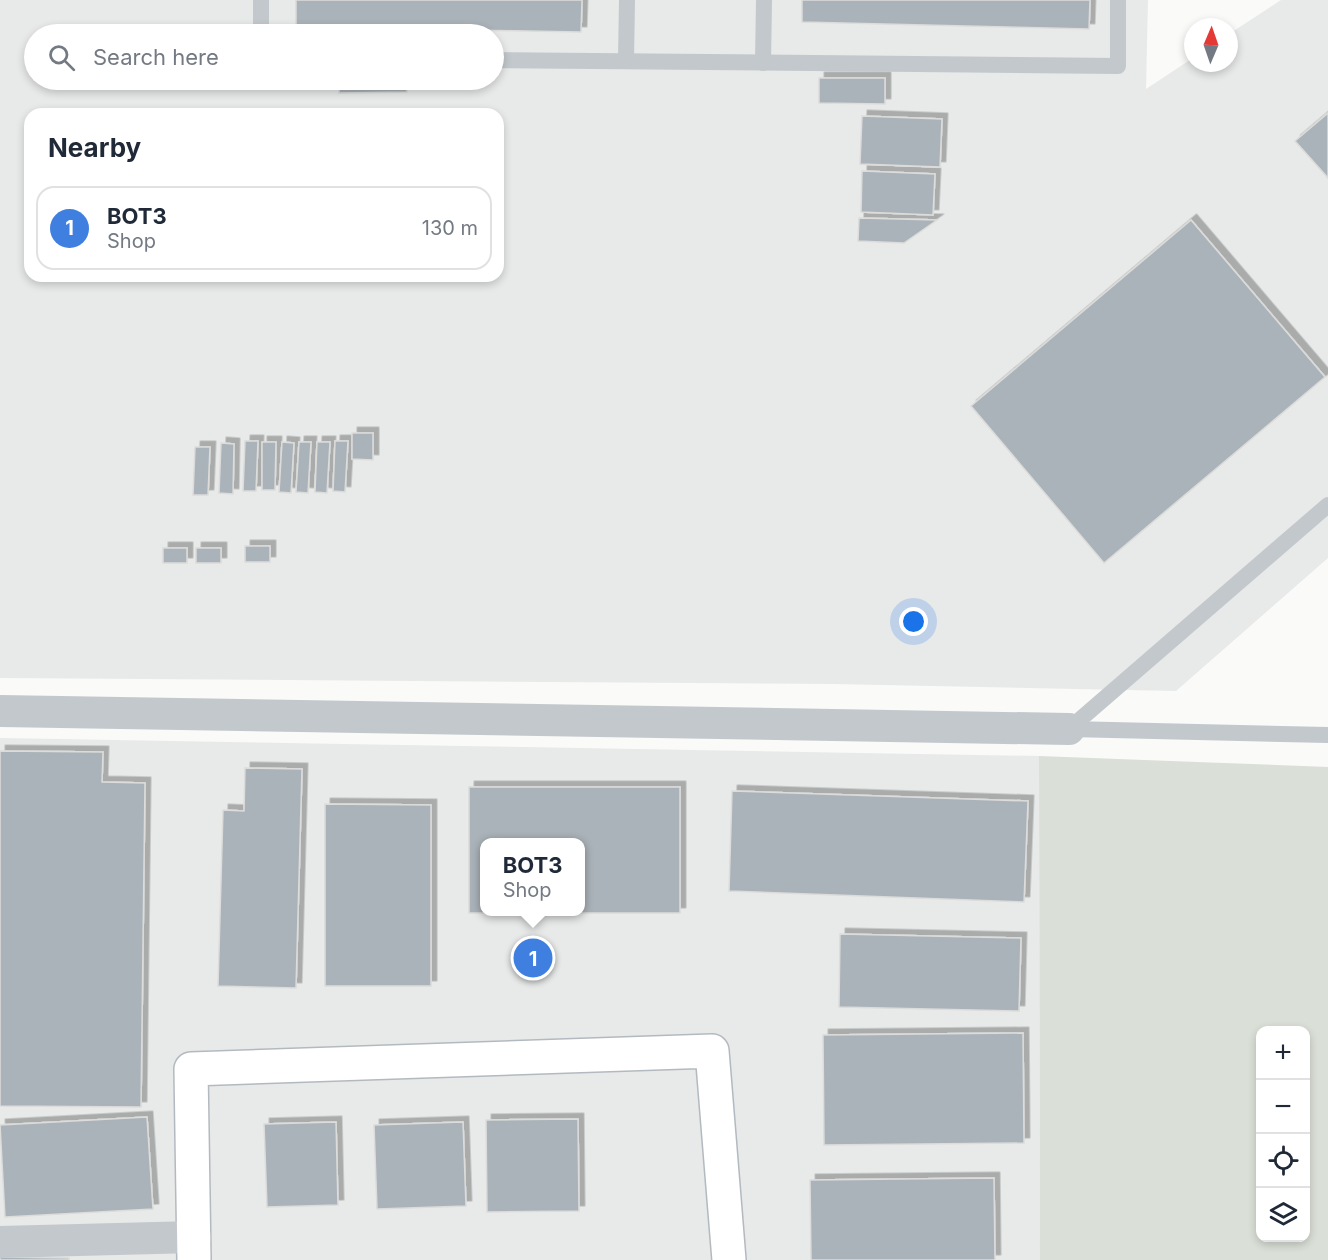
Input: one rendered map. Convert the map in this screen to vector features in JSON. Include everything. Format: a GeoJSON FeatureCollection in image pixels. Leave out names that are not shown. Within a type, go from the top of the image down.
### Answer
{"type":"FeatureCollection","features":[{"type":"Feature","properties":{"kind":"street"},"geometry":{"type":"LineString","coordinates":[[0,711],[1069,729]]}},
{"type":"Feature","properties":{"kind":"street"},"geometry":{"type":"LineString","coordinates":[[0,1242],[194,1249],[191,1069],[712,1051],[729,1260]]}},
{"type":"Feature","properties":{"kind":"lane"},"geometry":{"type":"LineString","coordinates":[[261,0],[261,24]]}},
{"type":"Feature","properties":{"kind":"lane"},"geometry":{"type":"LineString","coordinates":[[626,62],[627,0]]}},
{"type":"Feature","properties":{"kind":"lane"},"geometry":{"type":"LineString","coordinates":[[763,63],[764,0]]}},
{"type":"Feature","properties":{"kind":"lane"},"geometry":{"type":"LineString","coordinates":[[504,60],[1118,66],[1118,0]]}},
{"type":"Feature","properties":{"kind":"lane"},"geometry":{"type":"LineString","coordinates":[[1069,729],[1328,505]]}},
{"type":"Feature","properties":{"kind":"lane"},"geometry":{"type":"LineString","coordinates":[[1069,729],[1328,735]]}},
{"type":"Feature","properties":{"kind":"shaded area"},"geometry":{"type":"Polygon","coordinates":[[[0,0],[1148,0],[1146,89],[1184,64],[1184,72],[1238,72],[1238,28],[1281,0],[1328,0],[1328,558],[1176,691],[834,684],[0,678],[0,0]]]}},
{"type":"Feature","properties":{"kind":"shaded area"},"geometry":{"type":"Polygon","coordinates":[[[0,738],[1039,756],[1040,1260],[0,1260],[0,738]]]}},
{"type":"Feature","properties":{"kind":"shaded area"},"geometry":{"type":"Polygon","coordinates":[[[1039,756],[1328,767],[1328,1260],[1040,1260],[1039,756]]]}},
{"type":"Feature","properties":{"kind":"building"},"geometry":{"type":"Polygon","coordinates":[[[296,0],[582,0],[581,32],[504,31],[504,24],[296,24],[296,0]]]}},
{"type":"Feature","properties":{"kind":"building"},"geometry":{"type":"Polygon","coordinates":[[[802,0],[1090,0],[1089,29],[802,22],[802,0]]]}},
{"type":"Feature","properties":{"kind":"building"},"geometry":{"type":"Polygon","coordinates":[[[819,78],[885,78],[885,104],[819,103],[819,78]]]}},
{"type":"Feature","properties":{"kind":"building"},"geometry":{"type":"Polygon","coordinates":[[[339,90],[407,90],[407,92],[339,93],[339,90]]]}},
{"type":"Feature","properties":{"kind":"building"},"geometry":{"type":"Polygon","coordinates":[[[1328,113],[1328,178],[1295,141],[1328,113]]]}},
{"type":"Feature","properties":{"kind":"building"},"geometry":{"type":"Polygon","coordinates":[[[862,116],[942,119],[940,167],[860,164],[862,116]]]}},
{"type":"Feature","properties":{"kind":"building"},"geometry":{"type":"Polygon","coordinates":[[[862,171],[935,174],[933,215],[861,212],[862,171]]]}},
{"type":"Feature","properties":{"kind":"building"},"geometry":{"type":"Polygon","coordinates":[[[859,218],[937,220],[904,243],[858,241],[859,218]]]}},
{"type":"Feature","properties":{"kind":"building"},"geometry":{"type":"Polygon","coordinates":[[[1191,220],[1325,377],[1104,563],[971,406],[1191,220]]]}},
{"type":"Feature","properties":{"kind":"building"},"geometry":{"type":"Polygon","coordinates":[[[352,433],[373,433],[373,460],[352,459],[352,433]]]}},
{"type":"Feature","properties":{"kind":"building"},"geometry":{"type":"Polygon","coordinates":[[[245,441],[258,441],[256,491],[243,491],[245,441]]]}},
{"type":"Feature","properties":{"kind":"building"},"geometry":{"type":"Polygon","coordinates":[[[335,441],[348,441],[345,492],[333,491],[335,441]]]}},
{"type":"Feature","properties":{"kind":"building"},"geometry":{"type":"Polygon","coordinates":[[[262,442],[276,442],[275,490],[262,490],[262,442]]]}},
{"type":"Feature","properties":{"kind":"building"},"geometry":{"type":"Polygon","coordinates":[[[282,442],[294,443],[291,493],[279,492],[282,442]]]}},
{"type":"Feature","properties":{"kind":"building"},"geometry":{"type":"Polygon","coordinates":[[[299,442],[311,442],[308,493],[296,492],[299,442]]]}},
{"type":"Feature","properties":{"kind":"building"},"geometry":{"type":"Polygon","coordinates":[[[317,442],[330,442],[327,493],[315,492],[317,442]]]}},
{"type":"Feature","properties":{"kind":"building"},"geometry":{"type":"Polygon","coordinates":[[[221,443],[234,444],[233,494],[219,493],[221,443]]]}},
{"type":"Feature","properties":{"kind":"building"},"geometry":{"type":"Polygon","coordinates":[[[195,447],[210,447],[208,495],[193,495],[195,447]]]}},
{"type":"Feature","properties":{"kind":"building"},"geometry":{"type":"Polygon","coordinates":[[[245,546],[270,546],[270,562],[245,562],[245,546]]]}},
{"type":"Feature","properties":{"kind":"building"},"geometry":{"type":"Polygon","coordinates":[[[163,548],[187,548],[187,563],[163,563],[163,548]]]}},
{"type":"Feature","properties":{"kind":"building"},"geometry":{"type":"Polygon","coordinates":[[[196,548],[221,548],[221,563],[196,563],[196,548]]]}},
{"type":"Feature","properties":{"kind":"building"},"geometry":{"type":"Polygon","coordinates":[[[0,751],[103,752],[102,782],[145,783],[141,1107],[0,1106],[0,751]]]}},
{"type":"Feature","properties":{"kind":"building"},"geometry":{"type":"Polygon","coordinates":[[[245,768],[302,769],[296,988],[218,986],[223,810],[244,811],[245,768]]]}},
{"type":"Feature","properties":{"kind":"building"},"geometry":{"type":"Polygon","coordinates":[[[469,787],[680,787],[680,913],[585,913],[585,838],[480,838],[480,913],[469,913],[469,787]]]}},
{"type":"Feature","properties":{"kind":"building"},"geometry":{"type":"Polygon","coordinates":[[[732,791],[1028,801],[1024,902],[729,891],[732,791]]]}},
{"type":"Feature","properties":{"kind":"building"},"geometry":{"type":"Polygon","coordinates":[[[325,804],[431,805],[431,986],[325,986],[325,804]]]}},
{"type":"Feature","properties":{"kind":"building"},"geometry":{"type":"Polygon","coordinates":[[[840,934],[1021,938],[1019,1011],[839,1007],[840,934]]]}},
{"type":"Feature","properties":{"kind":"building"},"geometry":{"type":"Polygon","coordinates":[[[1023,1033],[1024,1143],[824,1145],[823,1035],[1023,1033]]]}},
{"type":"Feature","properties":{"kind":"building"},"geometry":{"type":"Polygon","coordinates":[[[147,1117],[153,1209],[5,1217],[0,1125],[147,1117]]]}},
{"type":"Feature","properties":{"kind":"building"},"geometry":{"type":"Polygon","coordinates":[[[578,1119],[579,1211],[487,1212],[486,1120],[578,1119]]]}},
{"type":"Feature","properties":{"kind":"building"},"geometry":{"type":"Polygon","coordinates":[[[336,1122],[338,1205],[267,1207],[264,1124],[336,1122]]]}},
{"type":"Feature","properties":{"kind":"building"},"geometry":{"type":"Polygon","coordinates":[[[463,1122],[466,1206],[377,1209],[374,1125],[463,1122]]]}},
{"type":"Feature","properties":{"kind":"building"},"geometry":{"type":"Polygon","coordinates":[[[994,1178],[995,1260],[811,1260],[810,1180],[994,1178]]]}},
{"type":"Feature","properties":{"kind":"building"},"geometry":{"type":"Polygon","coordinates":[[[0,1257],[69,1258],[69,1260],[0,1260],[0,1257]]]}},
{"type":"Feature","properties":{"kind":"place","name":"BOT3"},"geometry":{"type":"Point","coordinates":[533,958]}}]}
